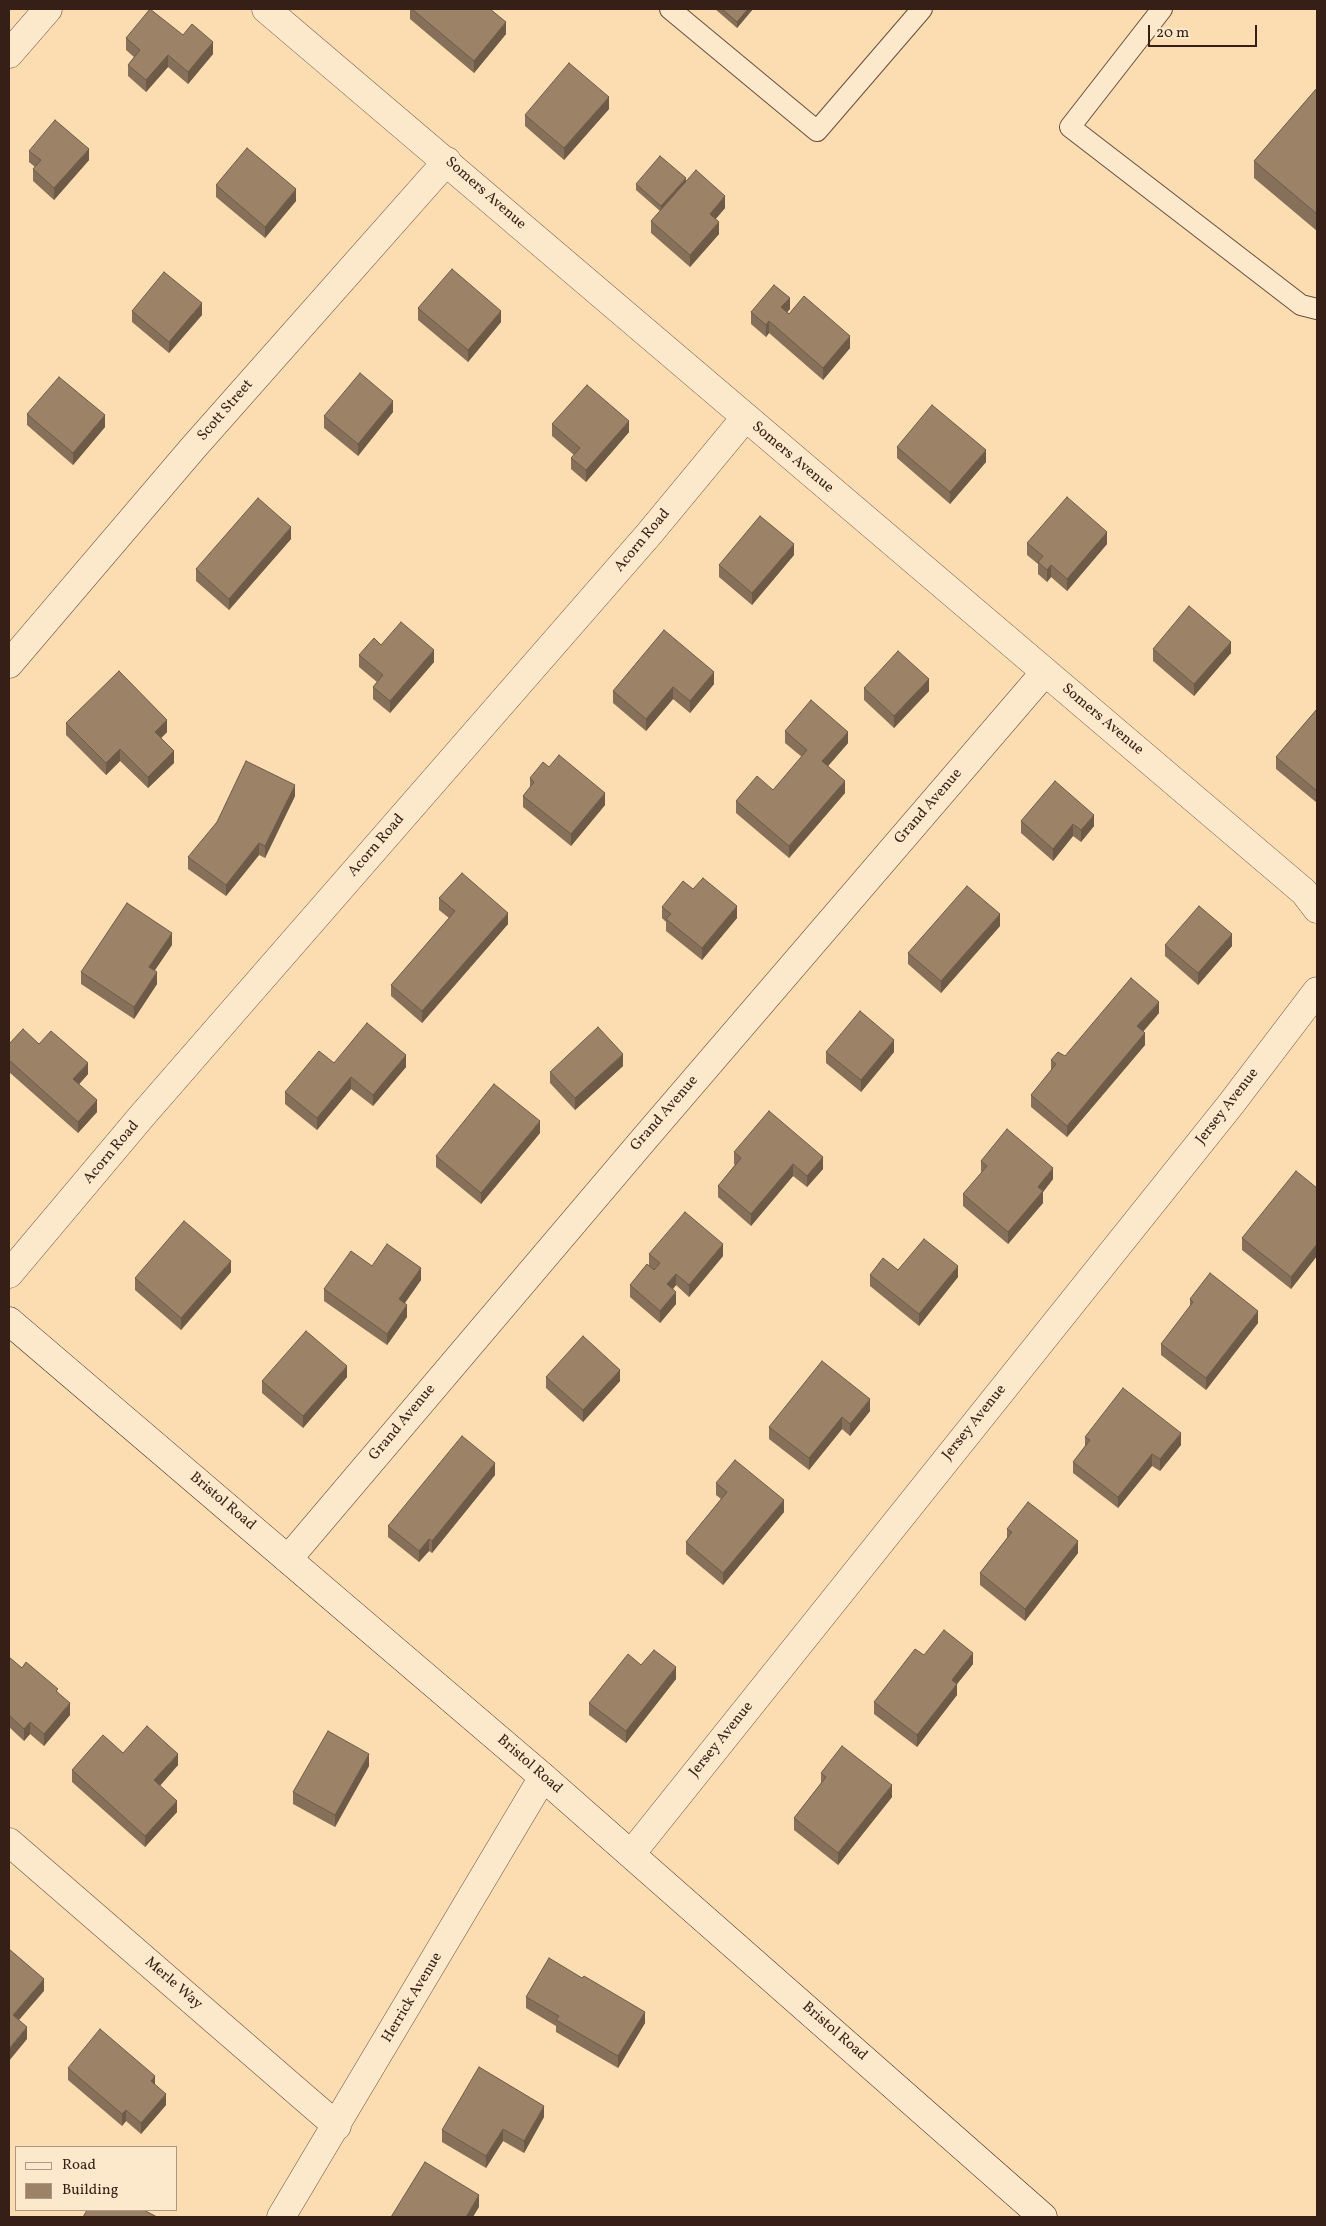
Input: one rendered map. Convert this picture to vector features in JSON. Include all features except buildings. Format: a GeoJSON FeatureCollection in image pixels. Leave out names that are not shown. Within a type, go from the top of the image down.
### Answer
{"type":"FeatureCollection","features":[{"type":"Feature","properties":{"kind":"street"},"geometry":{"type":"LineString","coordinates":[[9,54],[48,9]]}},
{"type":"Feature","properties":{"kind":"street","name":"Somers Avenue"},"geometry":{"type":"LineString","coordinates":[[266,9],[447,161],[745,418],[1304,892],[1317,909]]}},
{"type":"Feature","properties":{"kind":"street","name":"Scott Street"},"geometry":{"type":"LineString","coordinates":[[9,664],[193,448],[447,161]]}},
{"type":"Feature","properties":{"kind":"street","name":"Acorn Road"},"geometry":{"type":"LineString","coordinates":[[9,1274],[141,1117],[649,534],[745,418]]}},
{"type":"Feature","properties":{"kind":"street","name":"Grand Avenue"},"geometry":{"type":"LineString","coordinates":[[288,1559],[645,1138],[1045,672]]}},
{"type":"Feature","properties":{"kind":"street","name":"Jersey Avenue"},"geometry":{"type":"LineString","coordinates":[[631,1854],[1225,1112],[1317,991]]}},
{"type":"Feature","properties":{"kind":"street","name":"Bristol Road"},"geometry":{"type":"LineString","coordinates":[[9,1321],[543,1777],[1033,2214]]}},
{"type":"Feature","properties":{"kind":"street","name":"Herrick Avenue"},"geometry":{"type":"LineString","coordinates":[[281,2217],[337,2126],[543,1777]]}},
{"type":"Feature","properties":{"kind":"street","name":"Merle Way"},"geometry":{"type":"LineString","coordinates":[[9,1842],[337,2126]]}},
{"type":"Feature","properties":{"kind":"lane"},"geometry":{"type":"LineString","coordinates":[[670,9],[817,131],[922,9]]}},
{"type":"Feature","properties":{"kind":"lane"},"geometry":{"type":"LineString","coordinates":[[1162,9],[1070,127],[1302,305],[1317,309]]}}]}
